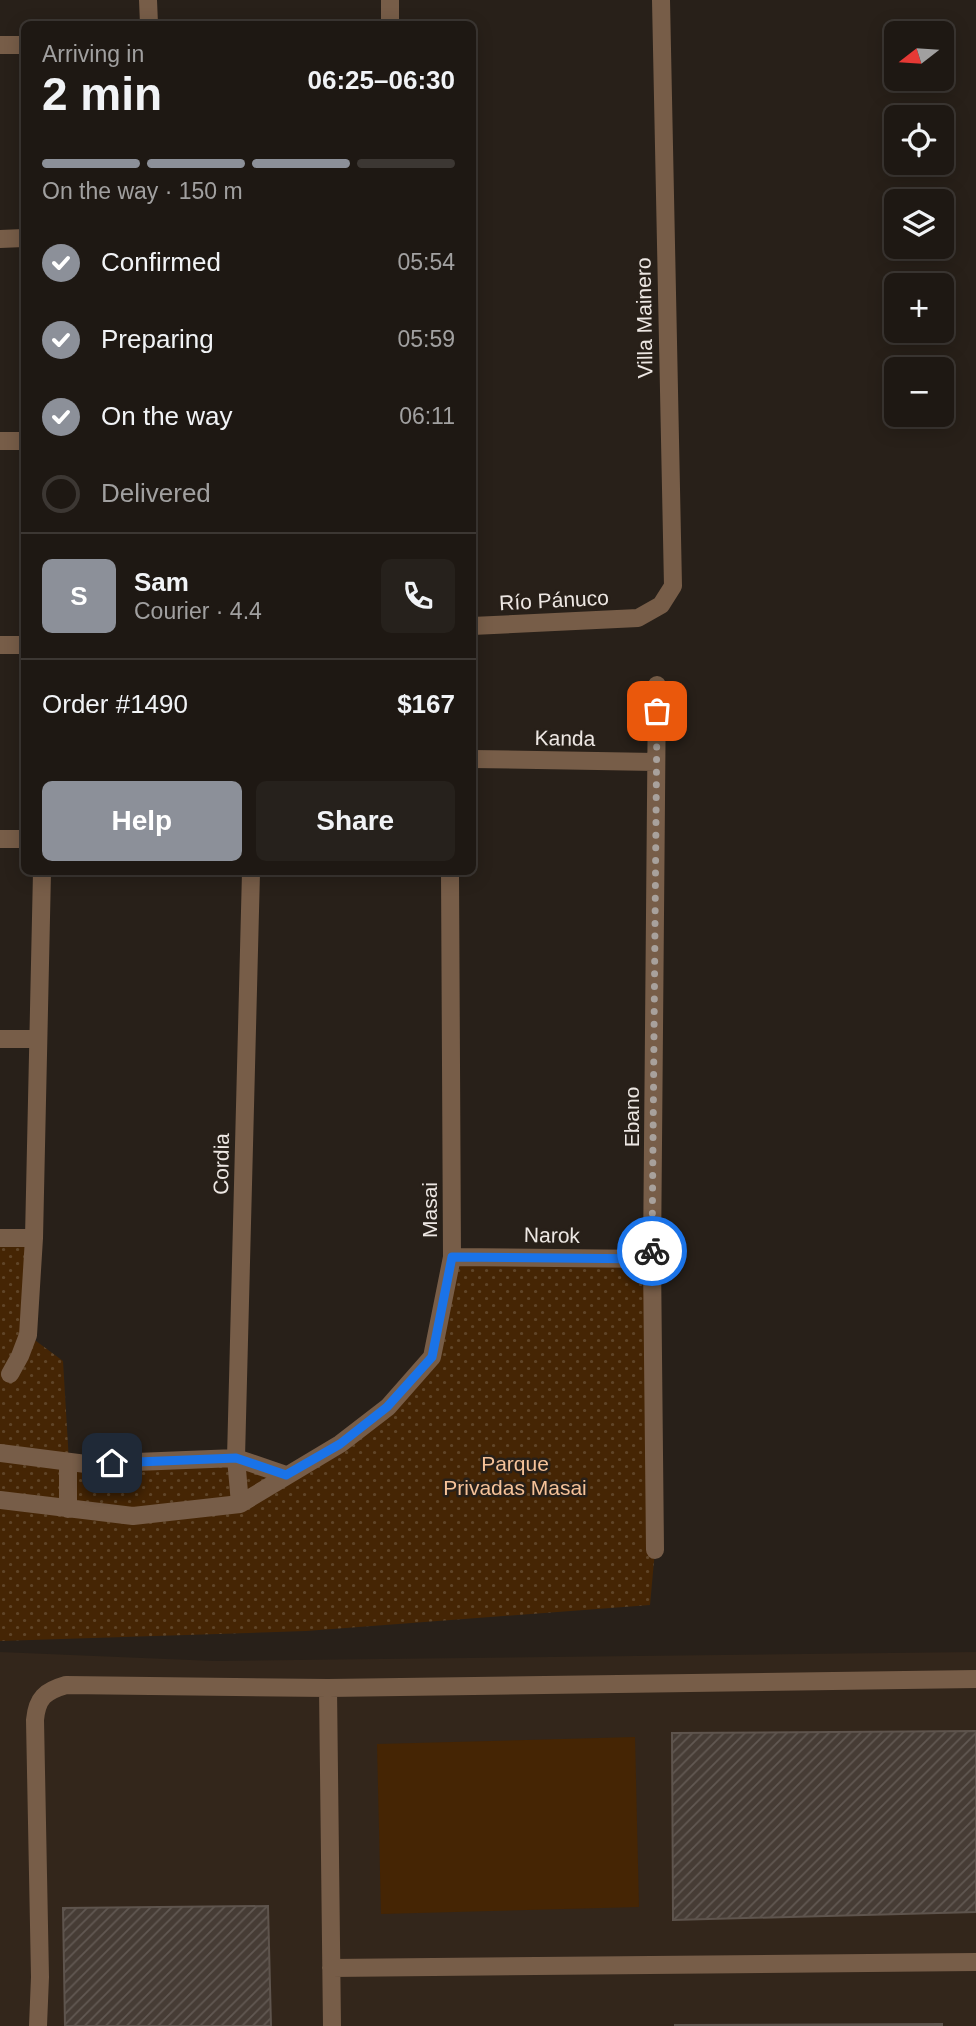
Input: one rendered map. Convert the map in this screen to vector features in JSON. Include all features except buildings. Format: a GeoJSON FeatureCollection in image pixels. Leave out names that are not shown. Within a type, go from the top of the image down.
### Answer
{"type":"FeatureCollection","features":[{"type":"Feature","properties":{"kind":"street"},"geometry":{"type":"LineString","coordinates":[[148,0],[149,21]]}},
{"type":"Feature","properties":{"kind":"street"},"geometry":{"type":"LineString","coordinates":[[390,0],[390,21]]}},
{"type":"Feature","properties":{"kind":"street","name":"Villa Mainero"},"geometry":{"type":"LineString","coordinates":[[638,618],[661,605],[673,586],[661,0]]}},
{"type":"Feature","properties":{"kind":"street"},"geometry":{"type":"LineString","coordinates":[[0,45],[21,45]]}},
{"type":"Feature","properties":{"kind":"street"},"geometry":{"type":"LineString","coordinates":[[0,239],[21,238]]}},
{"type":"Feature","properties":{"kind":"street"},"geometry":{"type":"LineString","coordinates":[[0,441],[21,441]]}},
{"type":"Feature","properties":{"kind":"street","name":"Río Pánuco"},"geometry":{"type":"LineString","coordinates":[[476,626],[638,618]]}},
{"type":"Feature","properties":{"kind":"street"},"geometry":{"type":"LineString","coordinates":[[0,645],[21,645]]}},
{"type":"Feature","properties":{"kind":"street","name":"Ebano"},"geometry":{"type":"LineString","coordinates":[[655,1550],[652,1259],[657,685]]}},
{"type":"Feature","properties":{"kind":"street","name":"Kanda"},"geometry":{"type":"LineString","coordinates":[[476,760],[656,762]]}},
{"type":"Feature","properties":{"kind":"street"},"geometry":{"type":"LineString","coordinates":[[0,839],[21,839]]}},
{"type":"Feature","properties":{"kind":"street"},"geometry":{"type":"LineString","coordinates":[[10,1374],[27,1335],[34,1238],[42,875]]}},
{"type":"Feature","properties":{"kind":"street","name":"Cordia"},"geometry":{"type":"LineString","coordinates":[[240,1504],[236,1458],[251,875]]}},
{"type":"Feature","properties":{"kind":"street","name":"Masai"},"geometry":{"type":"LineString","coordinates":[[0,1500],[133,1516],[240,1504],[340,1444],[387,1407],[432,1357],[452,1257],[450,875]]}},
{"type":"Feature","properties":{"kind":"street"},"geometry":{"type":"LineString","coordinates":[[0,1039],[38,1039]]}},
{"type":"Feature","properties":{"kind":"street"},"geometry":{"type":"LineString","coordinates":[[0,1238],[34,1238]]}},
{"type":"Feature","properties":{"kind":"street","name":"Narok"},"geometry":{"type":"LineString","coordinates":[[452,1257],[652,1259]]}},
{"type":"Feature","properties":{"kind":"street"},"geometry":{"type":"LineString","coordinates":[[0,1453],[86,1464],[236,1458],[286,1475]]}},
{"type":"Feature","properties":{"kind":"street"},"geometry":{"type":"LineString","coordinates":[[68,1462],[68,1509]]}},
{"type":"Feature","properties":{"kind":"street"},"geometry":{"type":"LineString","coordinates":[[38,2026],[40,1977],[35,1720],[36,1707],[41,1696],[52,1689],[66,1685],[328,1688],[976,1679]]}},
{"type":"Feature","properties":{"kind":"street"},"geometry":{"type":"LineString","coordinates":[[328,1688],[332,2026]]}},
{"type":"Feature","properties":{"kind":"street"},"geometry":{"type":"LineString","coordinates":[[331,1968],[976,1962]]}},
{"type":"Feature","properties":{"kind":"shaded area"},"geometry":{"type":"Polygon","coordinates":[[[0,1652],[214,1661],[976,1652],[976,2026],[0,2026],[0,1652]]]}},
{"type":"Feature","properties":{"kind":"green space","name":"Parque Privadas Masai"},"geometry":{"type":"Polygon","coordinates":[[[0,1238],[34,1238],[28,1335],[63,1361],[69,1462],[236,1458],[286,1475],[340,1444],[432,1357],[452,1257],[652,1259],[655,1550],[650,1605],[306,1631],[0,1641],[0,1238]]]}},
{"type":"Feature","properties":{"kind":"green space"},"geometry":{"type":"Polygon","coordinates":[[[635,1737],[639,1907],[381,1914],[377,1744],[635,1737]]]}},
{"type":"Feature","properties":{"kind":"way so far"},"geometry":{"type":"LineString","coordinates":[[652,1251],[657,711]]}},
{"type":"Feature","properties":{"kind":"route"},"geometry":{"type":"LineString","coordinates":[[112,1463],[236,1458],[286,1475],[340,1444],[387,1407],[432,1357],[452,1257],[652,1259],[652,1251]]}}]}
